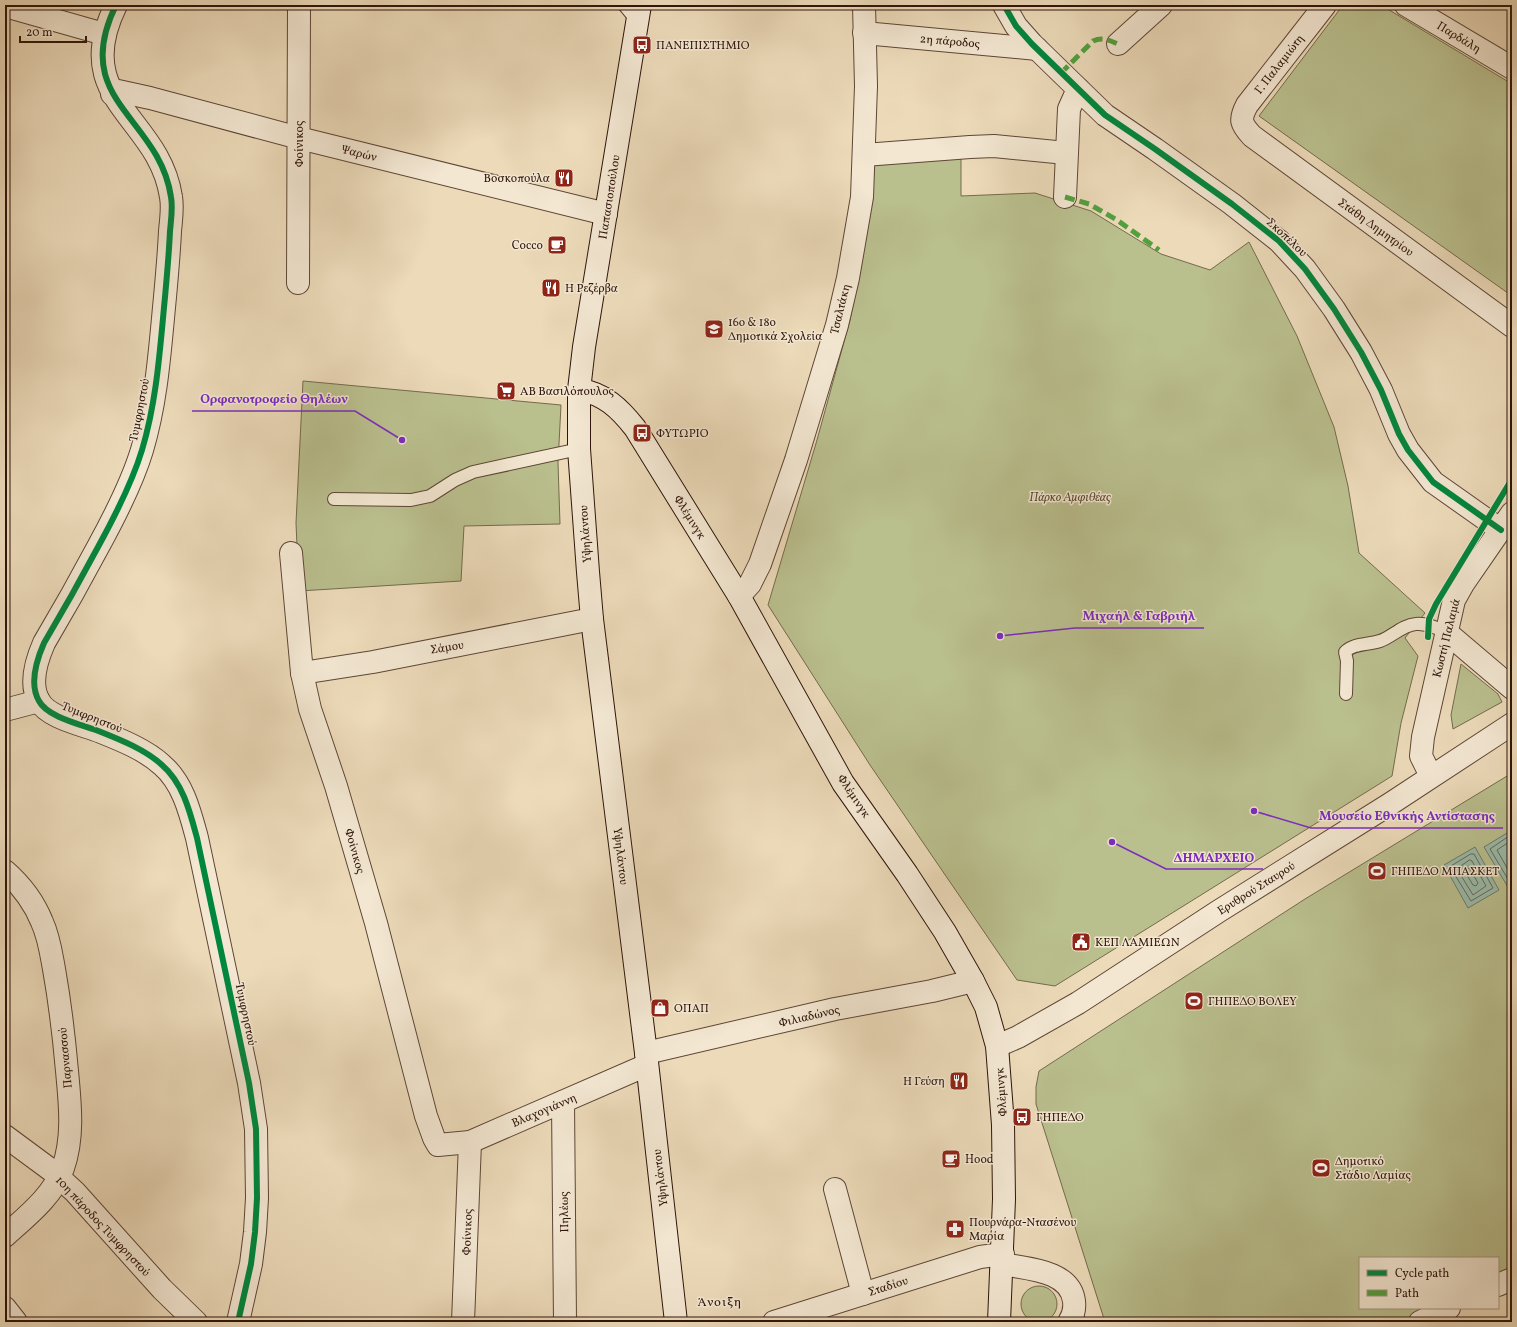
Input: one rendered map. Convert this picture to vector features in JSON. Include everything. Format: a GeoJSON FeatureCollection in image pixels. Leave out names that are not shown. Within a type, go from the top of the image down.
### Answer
{"type":"FeatureCollection","features":[{"type":"Feature","properties":{"kind":"street","name":"Τυμφρηστού"},"geometry":{"type":"LineString","coordinates":[[116,5],[104,34],[102,52],[104,72],[116,100],[157,156],[166,172],[172,199],[168,268],[154,393],[150,419],[142,451],[126,491],[112,521],[44,642],[37,661],[35,678],[36,693],[39,701],[45,708],[60,716],[111,736],[157,761],[174,778],[190,815],[197,838],[246,1064],[256,1129],[257,1198],[255,1232],[252,1264],[238,1322]]}},
{"type":"Feature","properties":{"kind":"street","name":"Φοίνικος"},"geometry":{"type":"LineString","coordinates":[[298,283],[299,5]]}},
{"type":"Feature","properties":{"kind":"street","name":"Τσαλτάκη"},"geometry":{"type":"LineString","coordinates":[[738,596],[750,584],[760,564],[796,460],[837,325],[848,278],[862,197],[866,86],[864,5]]}},
{"type":"Feature","properties":{"kind":"street","name":"Σκοπέλου"},"geometry":{"type":"LineString","coordinates":[[1004,5],[1016,26],[1037,49],[1104,115],[1181,167],[1232,204],[1279,241],[1305,269],[1334,309],[1362,352],[1381,390],[1399,434],[1408,450],[1425,473],[1433,482],[1507,521]]}},
{"type":"Feature","properties":{"kind":"street"},"geometry":{"type":"LineString","coordinates":[[1118,44],[1161,5]]}},
{"type":"Feature","properties":{"kind":"street","name":"Γ. Παλαμιώτη"},"geometry":{"type":"LineString","coordinates":[[1243,126],[1242,121],[1247,105],[1325,5]]}},
{"type":"Feature","properties":{"kind":"street","name":"Παρδάλη"},"geometry":{"type":"LineString","coordinates":[[1406,5],[1512,68]]}},
{"type":"Feature","properties":{"kind":"street"},"geometry":{"type":"LineString","coordinates":[[5,6],[104,34]]}},
{"type":"Feature","properties":{"kind":"street","name":"Παπασιοπούλου"},"geometry":{"type":"LineString","coordinates":[[579,390],[584,347],[639,13]]}},
{"type":"Feature","properties":{"kind":"street","name":"2η πάροδος"},"geometry":{"type":"LineString","coordinates":[[864,33],[1037,49]]}},
{"type":"Feature","properties":{"kind":"street"},"geometry":{"type":"LineString","coordinates":[[1065,196],[1069,109],[1078,89]]}},
{"type":"Feature","properties":{"kind":"street","name":"Ψαρών"},"geometry":{"type":"LineString","coordinates":[[116,100],[118,91],[150,98],[299,138],[606,214]]}},
{"type":"Feature","properties":{"kind":"street","name":"Στάθη Δημητρίου"},"geometry":{"type":"LineString","coordinates":[[1243,126],[1252,136],[1512,326]]}},
{"type":"Feature","properties":{"kind":"street"},"geometry":{"type":"LineString","coordinates":[[864,155],[994,146],[1066,153]]}},
{"type":"Feature","properties":{"kind":"street","name":"Φλέμινγκ"},"geometry":{"type":"LineString","coordinates":[[579,390],[591,392],[603,397],[614,405],[630,422],[738,596],[843,783],[907,874],[945,932],[986,1007],[997,1046],[1003,1125],[1003,1259],[999,1322]]}},
{"type":"Feature","properties":{"kind":"street","name":"Υψηλάντου"},"geometry":{"type":"LineString","coordinates":[[579,390],[579,449],[592,619],[646,1059],[676,1322]]}},
{"type":"Feature","properties":{"kind":"street","name":"Κωστή Παλαμά"},"geometry":{"type":"LineString","coordinates":[[1430,776],[1421,756],[1422,737],[1454,600],[1457,593],[1507,521]]}},
{"type":"Feature","properties":{"kind":"street","name":"Φοίνικος"},"geometry":{"type":"LineString","coordinates":[[291,553],[302,673],[310,709],[336,786],[376,923],[426,1116],[438,1145]]}},
{"type":"Feature","properties":{"kind":"street","name":"Σάμου"},"geometry":{"type":"LineString","coordinates":[[302,673],[373,662],[592,619]]}},
{"type":"Feature","properties":{"kind":"street"},"geometry":{"type":"LineString","coordinates":[[1446,632],[1512,688]]}},
{"type":"Feature","properties":{"kind":"street"},"geometry":{"type":"LineString","coordinates":[[5,710],[39,701]]}},
{"type":"Feature","properties":{"kind":"street","name":"Ερυθρού Σταυρού"},"geometry":{"type":"LineString","coordinates":[[997,1046],[1018,1037],[1078,1003],[1512,724]]}},
{"type":"Feature","properties":{"kind":"street","name":"Παρνασσού"},"geometry":{"type":"LineString","coordinates":[[5,871],[29,897],[43,923],[49,942],[64,1038],[70,1118],[68,1151],[59,1178],[41,1201],[5,1236]]}},
{"type":"Feature","properties":{"kind":"street","name":"Φιλιαδώνος"},"geometry":{"type":"LineString","coordinates":[[646,1059],[835,1009],[932,991],[973,981]]}},
{"type":"Feature","properties":{"kind":"street","name":"Βλαχογιάννη"},"geometry":{"type":"LineString","coordinates":[[438,1145],[470,1142],[563,1102],[646,1059]]}},
{"type":"Feature","properties":{"kind":"street","name":"Πηλέως"},"geometry":{"type":"LineString","coordinates":[[563,1102],[565,1322]]}},
{"type":"Feature","properties":{"kind":"street","name":"10η πάροδος Τυμφρηστού"},"geometry":{"type":"LineString","coordinates":[[5,1136],[31,1154],[75,1192],[162,1289],[196,1322]]}},
{"type":"Feature","properties":{"kind":"street","name":"Φοίνικος"},"geometry":{"type":"LineString","coordinates":[[463,1322],[470,1142]]}},
{"type":"Feature","properties":{"kind":"street"},"geometry":{"type":"LineString","coordinates":[[835,1189],[863,1294]]}},
{"type":"Feature","properties":{"kind":"street","name":"Σταδίου"},"geometry":{"type":"LineString","coordinates":[[774,1322],[980,1257],[1003,1259],[1058,1277],[1069,1287],[1073,1299],[1074,1320]]}},
{"type":"Feature","properties":{"kind":"street"},"geometry":{"type":"LineString","coordinates":[[1499,1285],[1512,1279]]}},
{"type":"Feature","properties":{"kind":"street"},"geometry":{"type":"LineString","coordinates":[[5,1308],[16,1322]]}},
{"type":"Feature","properties":{"kind":"street"},"geometry":{"type":"LineString","coordinates":[[1420,1322],[1447,1309]]}},
{"type":"Feature","properties":{"kind":"lane"},"geometry":{"type":"LineString","coordinates":[[624,5],[639,13]]}},
{"type":"Feature","properties":{"kind":"lane"},"geometry":{"type":"LineString","coordinates":[[334,498],[411,500],[430,496],[455,480],[473,472],[579,449]]}},
{"type":"Feature","properties":{"kind":"lane"},"geometry":{"type":"LineString","coordinates":[[1346,694],[1347,661],[1345,652],[1350,647],[1380,641],[1406,626],[1416,624],[1429,625],[1446,632]]}},
{"type":"Feature","properties":{"kind":"green space"},"geometry":{"type":"Polygon","coordinates":[[[1343,5],[1381,5],[1512,84],[1512,296],[1259,116],[1343,5]]]}},
{"type":"Feature","properties":{"kind":"green space","name":"Πάρκο Αμφιθέας"},"geometry":{"type":"Polygon","coordinates":[[[961,157],[961,196],[1035,193],[1091,211],[1161,254],[1210,270],[1249,242],[1297,336],[1334,427],[1348,486],[1359,553],[1425,613],[1405,638],[1418,656],[1401,723],[1392,776],[1055,986],[1017,980],[870,765],[768,605],[817,440],[850,320],[863,256],[870,163],[961,157]]]}},
{"type":"Feature","properties":{"kind":"green space"},"geometry":{"type":"Polygon","coordinates":[[[303,381],[561,405],[558,463],[560,524],[464,526],[461,581],[299,591],[296,523],[303,381]]]}},
{"type":"Feature","properties":{"kind":"green space"},"geometry":{"type":"Polygon","coordinates":[[[1461,664],[1498,694],[1502,702],[1453,729],[1451,715],[1461,664]]]}},
{"type":"Feature","properties":{"kind":"green space"},"geometry":{"type":"Polygon","coordinates":[[[1512,773],[1512,1268],[1499,1274],[1499,1257],[1359,1257],[1359,1309],[1430,1309],[1403,1322],[1105,1322],[1036,1104],[1036,1087],[1039,1071],[1305,899],[1512,773]]]}},
{"type":"Feature","properties":{"kind":"green space"},"geometry":{"type":"Polygon","coordinates":[[[1039,1286],[1049,1289],[1054,1294],[1057,1304],[1054,1314],[1049,1319],[1039,1322],[1029,1319],[1024,1314],[1021,1304],[1024,1294],[1029,1289],[1039,1286]]]}},
{"type":"Feature","properties":{"kind":"water"},"geometry":{"type":"Polygon","coordinates":[[[1512,830],[1512,894],[1484,847],[1512,830]]]}},
{"type":"Feature","properties":{"kind":"water"},"geometry":{"type":"Polygon","coordinates":[[[1475,847],[1499,890],[1468,908],[1444,865],[1475,847]]]}},
{"type":"Feature","properties":{"kind":"marked path"},"geometry":{"type":"LineString","coordinates":[[1061,73],[1093,41],[1102,39],[1118,44]]}},
{"type":"Feature","properties":{"kind":"marked path"},"geometry":{"type":"LineString","coordinates":[[1065,197],[1089,204],[1117,220],[1159,250]]}},
{"type":"Feature","properties":{"kind":"cycle path"},"geometry":{"type":"LineString","coordinates":[[116,5],[104,37],[103,64],[110,87],[121,107],[151,146],[163,169],[172,201],[167,272],[155,393],[142,450],[123,499],[72,595],[44,643],[39,656],[34,679],[36,694],[39,701],[50,712],[125,742],[149,755],[169,772],[185,798],[197,838],[249,1083],[256,1129],[257,1198],[255,1232],[251,1264],[238,1322]]}},
{"type":"Feature","properties":{"kind":"cycle path"},"geometry":{"type":"LineString","coordinates":[[1004,5],[1016,26],[1032,44],[1105,115],[1232,204],[1279,241],[1305,269],[1334,309],[1361,352],[1381,390],[1399,434],[1408,450],[1433,482],[1501,530]]}},
{"type":"Feature","properties":{"kind":"cycle path"},"geometry":{"type":"LineString","coordinates":[[1428,637],[1429,619],[1436,604],[1512,479]]}},
{"type":"Feature","properties":{"kind":"place","name":"ΠΑΝΕΠΙΣΤΗΜΙΟ"},"geometry":{"type":"Point","coordinates":[642,45]}},
{"type":"Feature","properties":{"kind":"place","name":"Βοσκοπούλα"},"geometry":{"type":"Point","coordinates":[564,178]}},
{"type":"Feature","properties":{"kind":"place","name":"Cocco"},"geometry":{"type":"Point","coordinates":[557,245]}},
{"type":"Feature","properties":{"kind":"place","name":"Η Ρεζέρβα"},"geometry":{"type":"Point","coordinates":[551,288]}},
{"type":"Feature","properties":{"kind":"place","name":"16ο & 18ο Δημοτικά Σχολεία"},"geometry":{"type":"Point","coordinates":[714,329]}},
{"type":"Feature","properties":{"kind":"place","name":"ΑΒ Βασιλόπουλος"},"geometry":{"type":"Point","coordinates":[506,391]}},
{"type":"Feature","properties":{"kind":"place","name":"ΦΥΤΩΡΙΟ"},"geometry":{"type":"Point","coordinates":[642,433]}},
{"type":"Feature","properties":{"kind":"place","name":"Ορφανοτροφείο Θηλέων"},"geometry":{"type":"Point","coordinates":[402,440]}},
{"type":"Feature","properties":{"kind":"place","name":"Μιχαήλ & Γαβριήλ"},"geometry":{"type":"Point","coordinates":[1000,636]}},
{"type":"Feature","properties":{"kind":"place","name":"Μουσείο Εθνικής Αντίστασης"},"geometry":{"type":"Point","coordinates":[1254,811]}},
{"type":"Feature","properties":{"kind":"place","name":"ΔΗΜΑΡΧΕΙΟ"},"geometry":{"type":"Point","coordinates":[1112,842]}},
{"type":"Feature","properties":{"kind":"place","name":"ΓΗΠΕΔΟ ΜΠΑΣΚΕΤ"},"geometry":{"type":"Point","coordinates":[1377,871]}},
{"type":"Feature","properties":{"kind":"place","name":"ΚΕΠ ΛΑΜΙΕΩΝ"},"geometry":{"type":"Point","coordinates":[1081,942]}},
{"type":"Feature","properties":{"kind":"place","name":"ΓΗΠΕΔΟ ΒΟΛΕΥ"},"geometry":{"type":"Point","coordinates":[1194,1001]}},
{"type":"Feature","properties":{"kind":"place","name":"ΟΠΑΠ"},"geometry":{"type":"Point","coordinates":[660,1008]}},
{"type":"Feature","properties":{"kind":"place","name":"Η Γεύση"},"geometry":{"type":"Point","coordinates":[959,1081]}},
{"type":"Feature","properties":{"kind":"place","name":"ΓΗΠΕΔΟ"},"geometry":{"type":"Point","coordinates":[1022,1117]}},
{"type":"Feature","properties":{"kind":"place","name":"Hood"},"geometry":{"type":"Point","coordinates":[951,1159]}},
{"type":"Feature","properties":{"kind":"place","name":"Δημοτικό Στάδιο Λαμίας"},"geometry":{"type":"Point","coordinates":[1321,1168]}},
{"type":"Feature","properties":{"kind":"place","name":"Πουρνάρα-Ντασένου Μαρία"},"geometry":{"type":"Point","coordinates":[955,1229]}},
{"type":"Feature","properties":{"kind":"district","name":"Άνοιξη"},"geometry":{"type":"Point","coordinates":[720,1301]}}]}
